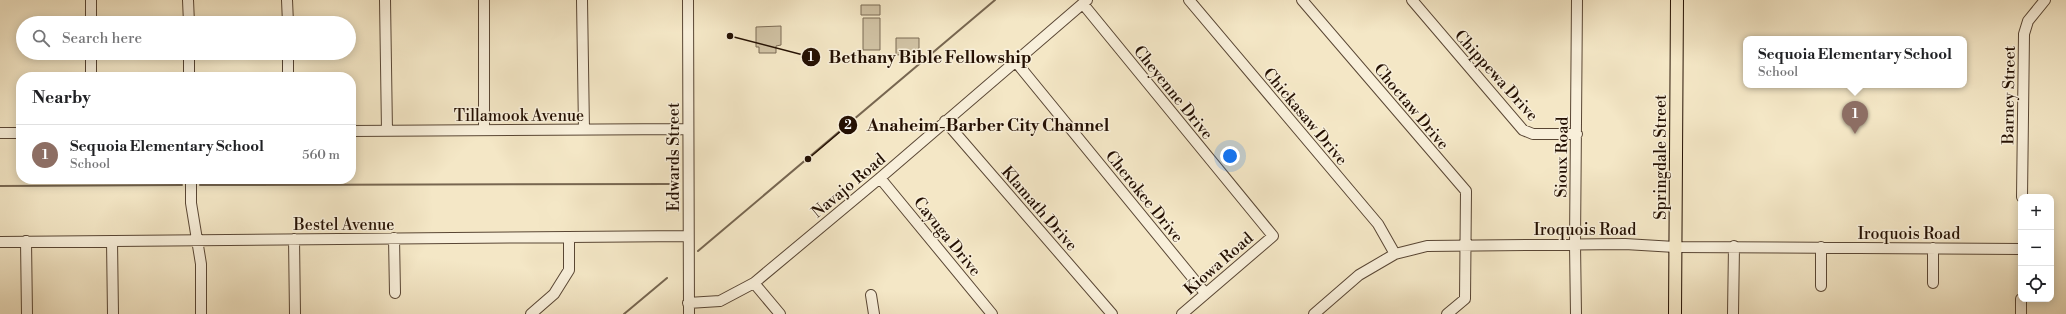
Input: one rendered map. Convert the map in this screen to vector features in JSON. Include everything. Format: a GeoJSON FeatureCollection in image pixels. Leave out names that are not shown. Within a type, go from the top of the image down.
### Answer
{"type":"FeatureCollection","features":[{"type":"Feature","properties":{"kind":"main road","name":"Springdale Street"},"geometry":{"type":"LineString","coordinates":[[1675,314],[1677,0]]}},
{"type":"Feature","properties":{"kind":"street"},"geometry":{"type":"LineString","coordinates":[[91,0],[91,16]]}},
{"type":"Feature","properties":{"kind":"street"},"geometry":{"type":"LineString","coordinates":[[188,0],[189,16]]}},
{"type":"Feature","properties":{"kind":"street"},"geometry":{"type":"LineString","coordinates":[[287,0],[288,16]]}},
{"type":"Feature","properties":{"kind":"street"},"geometry":{"type":"LineString","coordinates":[[385,0],[387,131]]}},
{"type":"Feature","properties":{"kind":"street"},"geometry":{"type":"LineString","coordinates":[[484,0],[484,130]]}},
{"type":"Feature","properties":{"kind":"street"},"geometry":{"type":"LineString","coordinates":[[582,0],[584,130]]}},
{"type":"Feature","properties":{"kind":"street","name":"Edwards Street"},"geometry":{"type":"LineString","coordinates":[[688,0],[689,314]]}},
{"type":"Feature","properties":{"kind":"street","name":"Chickasaw Drive"},"geometry":{"type":"LineString","coordinates":[[1189,0],[1378,224],[1395,254]]}},
{"type":"Feature","properties":{"kind":"street","name":"Choctaw Drive"},"geometry":{"type":"LineString","coordinates":[[1302,0],[1466,192],[1464,244],[1465,299],[1447,314]]}},
{"type":"Feature","properties":{"kind":"street","name":"Chippewa Drive"},"geometry":{"type":"LineString","coordinates":[[1412,0],[1523,130],[1533,134],[1577,134]]}},
{"type":"Feature","properties":{"kind":"street","name":"Sioux Road"},"geometry":{"type":"LineString","coordinates":[[1576,314],[1575,244],[1577,0]]}},
{"type":"Feature","properties":{"kind":"street","name":"Barney Street"},"geometry":{"type":"LineString","coordinates":[[2022,194],[2024,34],[2028,21],[2045,0]]}},
{"type":"Feature","properties":{"kind":"street","name":"Navajo Road"},"geometry":{"type":"LineString","coordinates":[[688,303],[720,301],[754,283],[880,178],[1085,2]]}},
{"type":"Feature","properties":{"kind":"street","name":"Cheyenne Drive"},"geometry":{"type":"LineString","coordinates":[[1085,2],[1273,236]]}},
{"type":"Feature","properties":{"kind":"street"},"geometry":{"type":"LineString","coordinates":[[91,60],[91,72]]}},
{"type":"Feature","properties":{"kind":"street"},"geometry":{"type":"LineString","coordinates":[[189,60],[189,72]]}},
{"type":"Feature","properties":{"kind":"street"},"geometry":{"type":"LineString","coordinates":[[288,60],[288,72]]}},
{"type":"Feature","properties":{"kind":"street","name":"Cherokee Drive"},"geometry":{"type":"LineString","coordinates":[[1016,62],[1205,294]]}},
{"type":"Feature","properties":{"kind":"street","name":"Klamath Drive"},"geometry":{"type":"LineString","coordinates":[[945,121],[1112,314]]}},
{"type":"Feature","properties":{"kind":"street","name":"Tillamook Avenue"},"geometry":{"type":"LineString","coordinates":[[356,131],[688,129]]}},
{"type":"Feature","properties":{"kind":"street"},"geometry":{"type":"LineString","coordinates":[[0,133],[16,133]]}},
{"type":"Feature","properties":{"kind":"street","name":"Cayuga Drive"},"geometry":{"type":"LineString","coordinates":[[880,178],[987,312]]}},
{"type":"Feature","properties":{"kind":"street"},"geometry":{"type":"LineString","coordinates":[[191,184],[191,203],[201,264],[201,314]]}},
{"type":"Feature","properties":{"kind":"street","name":"Bestel Avenue"},"geometry":{"type":"LineString","coordinates":[[0,242],[688,236]]}},
{"type":"Feature","properties":{"kind":"street","name":"Kiowa Road"},"geometry":{"type":"LineString","coordinates":[[1182,314],[1273,236]]}},
{"type":"Feature","properties":{"kind":"street"},"geometry":{"type":"LineString","coordinates":[[530,314],[554,294],[569,270],[569,237]]}},
{"type":"Feature","properties":{"kind":"street"},"geometry":{"type":"LineString","coordinates":[[394,238],[394,293]]}},
{"type":"Feature","properties":{"kind":"street"},"geometry":{"type":"LineString","coordinates":[[294,239],[295,314]]}},
{"type":"Feature","properties":{"kind":"street"},"geometry":{"type":"LineString","coordinates":[[26,241],[27,314]]}},
{"type":"Feature","properties":{"kind":"street"},"geometry":{"type":"LineString","coordinates":[[112,241],[113,314]]}},
{"type":"Feature","properties":{"kind":"street","name":"Iroquois Road"},"geometry":{"type":"LineString","coordinates":[[1314,314],[1359,275],[1395,254],[1427,246],[1464,244],[1625,244],[1675,247],[1734,246],[2018,249]]}},
{"type":"Feature","properties":{"kind":"street"},"geometry":{"type":"LineString","coordinates":[[1733,314],[1734,246]]}},
{"type":"Feature","properties":{"kind":"street"},"geometry":{"type":"LineString","coordinates":[[1820,286],[1821,247]]}},
{"type":"Feature","properties":{"kind":"street"},"geometry":{"type":"LineString","coordinates":[[1933,248],[1933,283]]}},
{"type":"Feature","properties":{"kind":"street"},"geometry":{"type":"LineString","coordinates":[[754,283],[780,314]]}},
{"type":"Feature","properties":{"kind":"street"},"geometry":{"type":"LineString","coordinates":[[871,295],[874,314]]}},
{"type":"Feature","properties":{"kind":"street"},"geometry":{"type":"LineString","coordinates":[[2021,302],[2021,314]]}},
{"type":"Feature","properties":{"kind":"shaded area"},"geometry":{"type":"Polygon","coordinates":[[[861,5],[880,5],[880,15],[861,15],[861,5]]]}},
{"type":"Feature","properties":{"kind":"shaded area"},"geometry":{"type":"Polygon","coordinates":[[[863,18],[880,18],[880,50],[863,50],[863,18]]]}},
{"type":"Feature","properties":{"kind":"shaded area"},"geometry":{"type":"Polygon","coordinates":[[[781,26],[781,45],[776,46],[776,53],[759,53],[759,47],[756,47],[756,27],[781,26]]]}},
{"type":"Feature","properties":{"kind":"shaded area"},"geometry":{"type":"Polygon","coordinates":[[[896,38],[919,38],[919,48],[911,54],[896,55],[896,38]]]}},
{"type":"Feature","properties":{"kind":"waterway"},"geometry":{"type":"LineString","coordinates":[[698,251],[995,0]]}},
{"type":"Feature","properties":{"kind":"waterway"},"geometry":{"type":"LineString","coordinates":[[200,185],[675,184]]}},
{"type":"Feature","properties":{"kind":"waterway"},"geometry":{"type":"LineString","coordinates":[[0,186],[182,185]]}},
{"type":"Feature","properties":{"kind":"waterway"},"geometry":{"type":"LineString","coordinates":[[624,314],[667,278]]}},
{"type":"Feature","properties":{"kind":"place","name":"Bethany Bible Fellowship"},"geometry":{"type":"Point","coordinates":[730,36]}},
{"type":"Feature","properties":{"kind":"place","name":"Sequoia Elementary School"},"geometry":{"type":"Point","coordinates":[1855,134]}},
{"type":"Feature","properties":{"kind":"place","name":"Anaheim-Barber City Channel"},"geometry":{"type":"Point","coordinates":[808,159]}}]}
